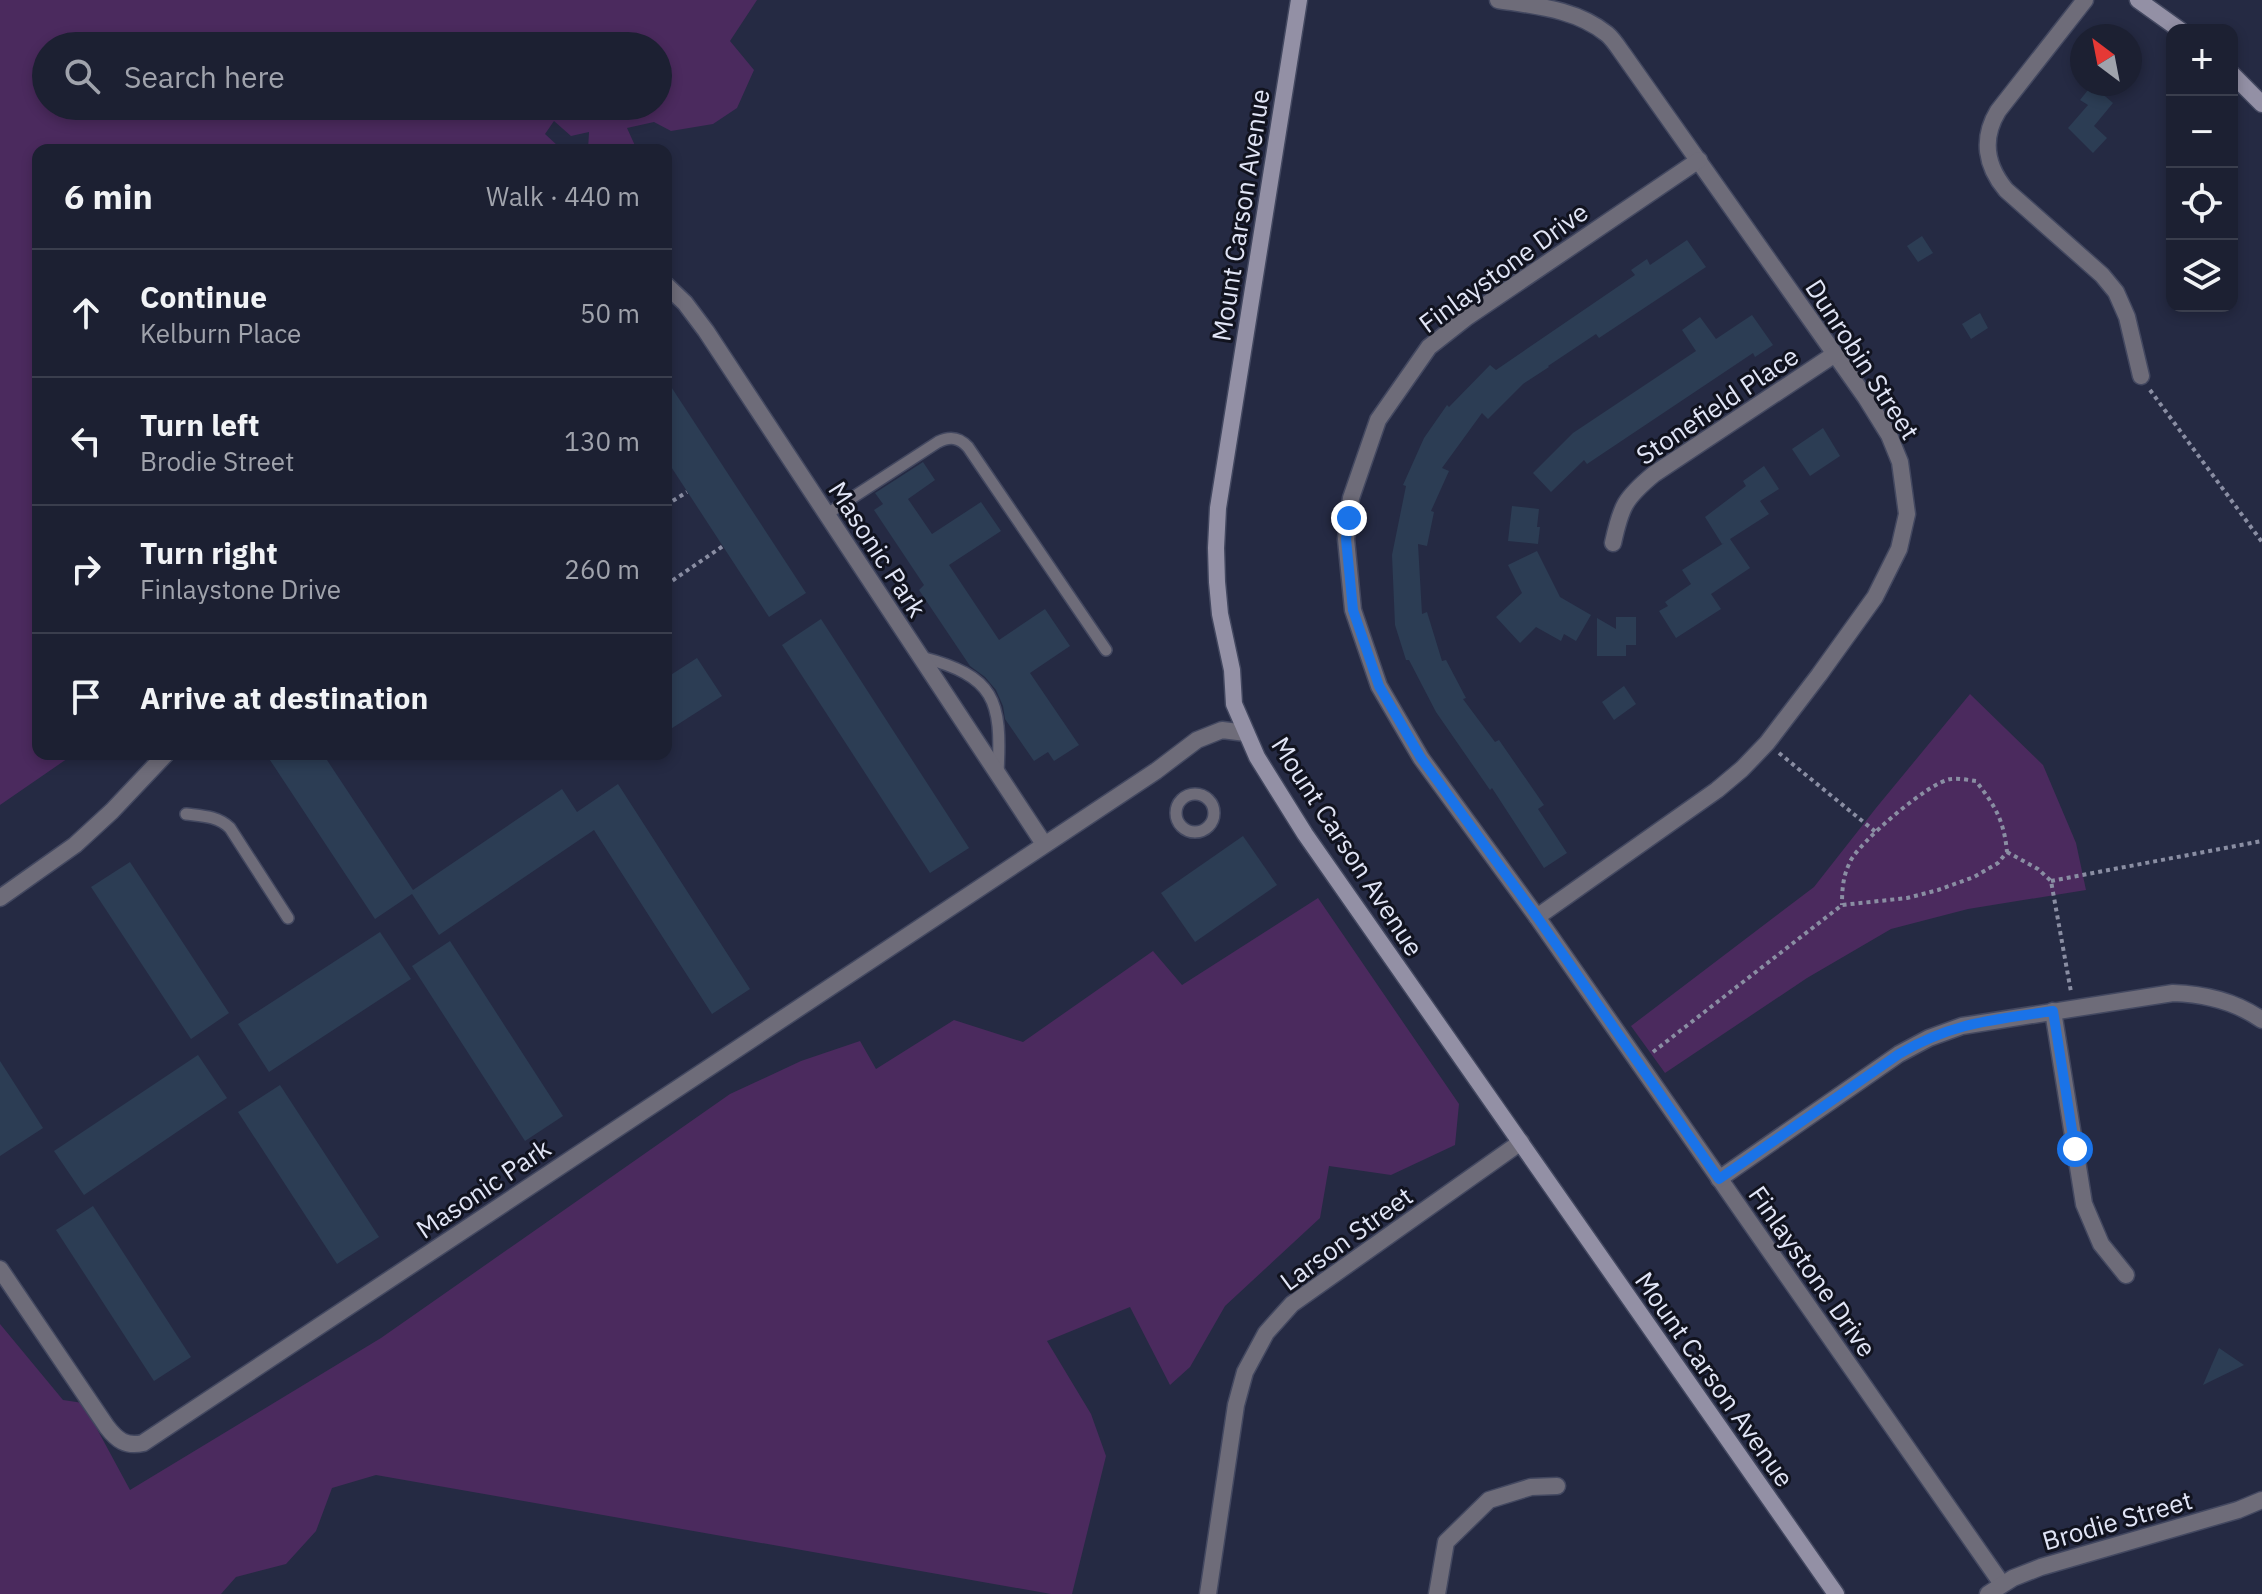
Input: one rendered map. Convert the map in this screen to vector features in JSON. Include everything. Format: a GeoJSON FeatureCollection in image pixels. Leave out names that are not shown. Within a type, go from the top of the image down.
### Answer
{"type":"FeatureCollection","features":[{"type":"Feature","properties":{"kind":"main road","name":"Mount Carson Avenue"},"geometry":{"type":"LineString","coordinates":[[1299,0],[1218,508],[1216,548],[1220,614],[1232,670],[1234,704],[1272,783],[1305,834],[1836,1594]]}},
{"type":"Feature","properties":{"kind":"main road"},"geometry":{"type":"LineString","coordinates":[[2138,0],[2172,24]]}},
{"type":"Feature","properties":{"kind":"main road"},"geometry":{"type":"LineString","coordinates":[[2238,80],[2262,104]]}},
{"type":"Feature","properties":{"kind":"street","name":"Dunrobin Street"},"geometry":{"type":"LineString","coordinates":[[1498,0],[1566,12],[1609,35],[1889,435],[1900,462],[1907,514],[1899,549],[1875,597],[1767,743],[1717,790],[1537,917]]}},
{"type":"Feature","properties":{"kind":"street"},"geometry":{"type":"LineString","coordinates":[[2085,0],[1998,111],[1989,131],[1987,152],[1994,174],[2006,190],[2102,275],[2116,292],[2127,317],[2141,376]]}},
{"type":"Feature","properties":{"kind":"street","name":"Finlaystone Drive"},"geometry":{"type":"LineString","coordinates":[[1699,160],[1466,318],[1429,347],[1378,420],[1351,498],[1346,539],[1353,610],[1379,686],[1421,758],[1537,917],[1719,1179],[1995,1589]]}},
{"type":"Feature","properties":{"kind":"street","name":"Masonic Park"},"geometry":{"type":"LineString","coordinates":[[672,291],[706,331],[1044,844]]}},
{"type":"Feature","properties":{"kind":"street","name":"Stonefield Place"},"geometry":{"type":"LineString","coordinates":[[1613,543],[1619,516],[1630,494],[1654,474],[1835,354]]}},
{"type":"Feature","properties":{"kind":"street","name":"Masonic Park"},"geometry":{"type":"LineString","coordinates":[[0,1269],[107,1427],[128,1445],[143,1443],[1156,771],[1197,740],[1222,730],[1246,733]]}},
{"type":"Feature","properties":{"kind":"street"},"geometry":{"type":"LineString","coordinates":[[0,898],[75,845],[160,760]]}},
{"type":"Feature","properties":{"kind":"street"},"geometry":{"type":"LineString","coordinates":[[1719,1179],[1899,1054],[1929,1038],[1978,1022],[2156,995],[2189,994],[2233,1004],[2262,1020]]}},
{"type":"Feature","properties":{"kind":"street"},"geometry":{"type":"LineString","coordinates":[[2053,1011],[2084,1204],[2101,1244],[2126,1275]]}},
{"type":"Feature","properties":{"kind":"street","name":"Larson Street"},"geometry":{"type":"LineString","coordinates":[[1208,1594],[1236,1405],[1245,1372],[1266,1333],[1292,1304],[1521,1142]]}},
{"type":"Feature","properties":{"kind":"street"},"geometry":{"type":"LineString","coordinates":[[1437,1594],[1446,1542],[1489,1500],[1531,1487],[1557,1486]]}},
{"type":"Feature","properties":{"kind":"street","name":"Brodie Street"},"geometry":{"type":"LineString","coordinates":[[1995,1589],[2041,1567],[2238,1510],[2262,1500]]}},
{"type":"Feature","properties":{"kind":"lane"},"geometry":{"type":"LineString","coordinates":[[827,514],[938,442],[949,438],[960,440],[968,447],[1106,650]]}},
{"type":"Feature","properties":{"kind":"lane"},"geometry":{"type":"LineString","coordinates":[[921,657],[967,672],[990,698],[998,718],[997,773]]}},
{"type":"Feature","properties":{"kind":"lane"},"geometry":{"type":"LineString","coordinates":[[186,814],[215,818],[230,828],[288,918]]}},
{"type":"Feature","properties":{"kind":"path"},"geometry":{"type":"LineString","coordinates":[[2141,376],[2262,542]]}},
{"type":"Feature","properties":{"kind":"path"},"geometry":{"type":"LineString","coordinates":[[672,501],[687,492]]}},
{"type":"Feature","properties":{"kind":"path"},"geometry":{"type":"LineString","coordinates":[[672,581],[723,546]]}},
{"type":"Feature","properties":{"kind":"path"},"geometry":{"type":"LineString","coordinates":[[1767,743],[1877,833]]}},
{"type":"Feature","properties":{"kind":"path"},"geometry":{"type":"LineString","coordinates":[[1842,905],[1843,881],[1851,858],[1894,814],[1949,779],[1976,781],[2000,816],[2007,852]]}},
{"type":"Feature","properties":{"kind":"path"},"geometry":{"type":"LineString","coordinates":[[2051,881],[2262,841]]}},
{"type":"Feature","properties":{"kind":"path"},"geometry":{"type":"LineString","coordinates":[[2007,852],[2038,869],[2051,881],[2074,1008]]}},
{"type":"Feature","properties":{"kind":"path"},"geometry":{"type":"LineString","coordinates":[[1639,1064],[1842,905],[1907,898],[1938,890],[1974,877],[1998,863],[2007,852]]}},
{"type":"Feature","properties":{"kind":"shaded area"},"geometry":{"type":"Polygon","coordinates":[[[0,0],[757,0],[730,41],[754,70],[737,108],[713,124],[671,131],[654,122],[627,128],[634,144],[588,144],[589,132],[571,136],[554,121],[545,134],[556,144],[32,144],[32,760],[65,760],[0,805],[0,0]]]}},
{"type":"Feature","properties":{"kind":"shaded area"},"geometry":{"type":"Polygon","coordinates":[[[1970,694],[2043,765],[2076,843],[2086,890],[1968,909],[1891,929],[1807,978],[1665,1073],[1631,1026],[1814,887],[1970,694]]]}},
{"type":"Feature","properties":{"kind":"shaded area"},"geometry":{"type":"Polygon","coordinates":[[[1318,898],[1459,1104],[1455,1145],[1391,1175],[1329,1166],[1320,1218],[1225,1306],[1190,1367],[1170,1385],[1130,1307],[1047,1341],[1091,1414],[1106,1456],[1072,1594],[1051,1594],[376,1475],[332,1488],[316,1531],[286,1564],[236,1577],[221,1594],[0,1594],[0,1324],[63,1400],[83,1403],[130,1490],[381,1338],[730,1094],[801,1061],[860,1041],[876,1069],[954,1020],[1023,1042],[1153,951],[1182,985],[1318,898]]]}},
{"type":"Feature","properties":{"kind":"building"},"geometry":{"type":"Polygon","coordinates":[[[2083,96],[2105,96],[2113,103],[2094,126],[2107,138],[2093,153],[2068,128],[2088,105],[2080,100],[2083,96]]]}},
{"type":"Feature","properties":{"kind":"building"},"geometry":{"type":"Polygon","coordinates":[[[1922,236],[1933,253],[1918,262],[1907,246],[1922,236]]]}},
{"type":"Feature","properties":{"kind":"building"},"geometry":{"type":"Polygon","coordinates":[[[1687,240],[1706,267],[1599,338],[1596,334],[1548,366],[1523,384],[1488,419],[1482,413],[1442,468],[1449,471],[1431,511],[1434,512],[1427,546],[1418,544],[1422,614],[1427,612],[1442,661],[1446,660],[1466,698],[1463,699],[1495,742],[1499,740],[1544,805],[1538,809],[1567,853],[1544,868],[1492,788],[1490,790],[1436,712],[1409,660],[1406,660],[1395,625],[1392,555],[1406,486],[1403,485],[1424,438],[1447,405],[1449,407],[1490,365],[1496,370],[1635,275],[1631,270],[1647,259],[1650,265],[1687,240]]]}},
{"type":"Feature","properties":{"kind":"building"},"geometry":{"type":"Polygon","coordinates":[[[1980,313],[1988,328],[1971,339],[1962,324],[1980,313]]]}},
{"type":"Feature","properties":{"kind":"building"},"geometry":{"type":"Polygon","coordinates":[[[1752,315],[1773,345],[1755,357],[1753,353],[1587,464],[1584,460],[1551,492],[1533,473],[1573,433],[1696,351],[1682,330],[1700,317],[1716,339],[1752,315]]]}},
{"type":"Feature","properties":{"kind":"building"},"geometry":{"type":"Polygon","coordinates":[[[672,388],[806,593],[769,617],[672,468],[672,388]]]}},
{"type":"Feature","properties":{"kind":"building"},"geometry":{"type":"Polygon","coordinates":[[[1823,428],[1840,456],[1810,476],[1792,449],[1823,428]]]}},
{"type":"Feature","properties":{"kind":"building"},"geometry":{"type":"Polygon","coordinates":[[[923,462],[935,480],[908,499],[932,534],[981,502],[1001,531],[949,565],[999,640],[1045,609],[1070,646],[1030,673],[1079,745],[1054,761],[1048,752],[1034,761],[1005,719],[996,690],[970,666],[919,590],[924,585],[874,510],[883,504],[875,493],[923,462]]]}},
{"type":"Feature","properties":{"kind":"building"},"geometry":{"type":"Polygon","coordinates":[[[1764,466],[1779,489],[1760,501],[1769,514],[1730,539],[1750,568],[1711,594],[1721,609],[1676,638],[1659,611],[1668,606],[1665,602],[1691,584],[1682,570],[1724,543],[1705,517],[1746,486],[1743,481],[1764,466]]]}},
{"type":"Feature","properties":{"kind":"building"},"geometry":{"type":"Polygon","coordinates":[[[1512,506],[1539,509],[1538,544],[1508,541],[1512,506]]]}},
{"type":"Feature","properties":{"kind":"building"},"geometry":{"type":"Polygon","coordinates":[[[1537,551],[1560,597],[1591,615],[1576,641],[1564,634],[1561,641],[1536,627],[1520,643],[1496,617],[1522,593],[1508,565],[1537,551]]]}},
{"type":"Feature","properties":{"kind":"building"},"geometry":{"type":"Polygon","coordinates":[[[1616,617],[1636,617],[1636,645],[1626,645],[1626,656],[1597,656],[1597,618],[1616,629],[1616,617]]]}},
{"type":"Feature","properties":{"kind":"building"},"geometry":{"type":"Polygon","coordinates":[[[821,619],[969,848],[930,873],[782,645],[821,619]]]}},
{"type":"Feature","properties":{"kind":"building"},"geometry":{"type":"Polygon","coordinates":[[[697,658],[722,696],[672,728],[672,674],[697,658]]]}},
{"type":"Feature","properties":{"kind":"building"},"geometry":{"type":"Polygon","coordinates":[[[1624,686],[1636,704],[1614,720],[1602,702],[1624,686]]]}},
{"type":"Feature","properties":{"kind":"building"},"geometry":{"type":"Polygon","coordinates":[[[270,760],[327,760],[413,890],[562,789],[577,812],[618,784],[750,989],[712,1014],[594,830],[439,935],[412,894],[375,919],[270,760]]]}},
{"type":"Feature","properties":{"kind":"building"},"geometry":{"type":"Polygon","coordinates":[[[1243,836],[1277,885],[1195,942],[1161,893],[1243,836]]]}},
{"type":"Feature","properties":{"kind":"building"},"geometry":{"type":"Polygon","coordinates":[[[130,862],[229,1013],[191,1039],[91,887],[130,862]]]}},
{"type":"Feature","properties":{"kind":"building"},"geometry":{"type":"Polygon","coordinates":[[[380,932],[411,979],[269,1072],[238,1024],[380,932]]]}},
{"type":"Feature","properties":{"kind":"building"},"geometry":{"type":"Polygon","coordinates":[[[450,941],[563,1116],[525,1141],[412,966],[450,941]]]}},
{"type":"Feature","properties":{"kind":"building"},"geometry":{"type":"Polygon","coordinates":[[[198,1055],[227,1098],[84,1195],[54,1151],[198,1055]]]}},
{"type":"Feature","properties":{"kind":"building"},"geometry":{"type":"Polygon","coordinates":[[[0,1061],[43,1128],[0,1156],[0,1061]]]}},
{"type":"Feature","properties":{"kind":"building"},"geometry":{"type":"Polygon","coordinates":[[[280,1085],[379,1237],[337,1264],[238,1112],[280,1085]]]}},
{"type":"Feature","properties":{"kind":"building"},"geometry":{"type":"Polygon","coordinates":[[[93,1206],[191,1357],[154,1381],[56,1230],[93,1206]]]}},
{"type":"Feature","properties":{"kind":"building"},"geometry":{"type":"Polygon","coordinates":[[[2219,1348],[2244,1365],[2203,1385],[2219,1348]]]}},
{"type":"Feature","properties":{"kind":"route"},"geometry":{"type":"LineString","coordinates":[[1349,518],[1346,539],[1353,610],[1379,686],[1421,758],[1537,917],[1719,1179],[1899,1054],[1929,1038],[1978,1022],[2053,1011],[2075,1149]]}}]}
